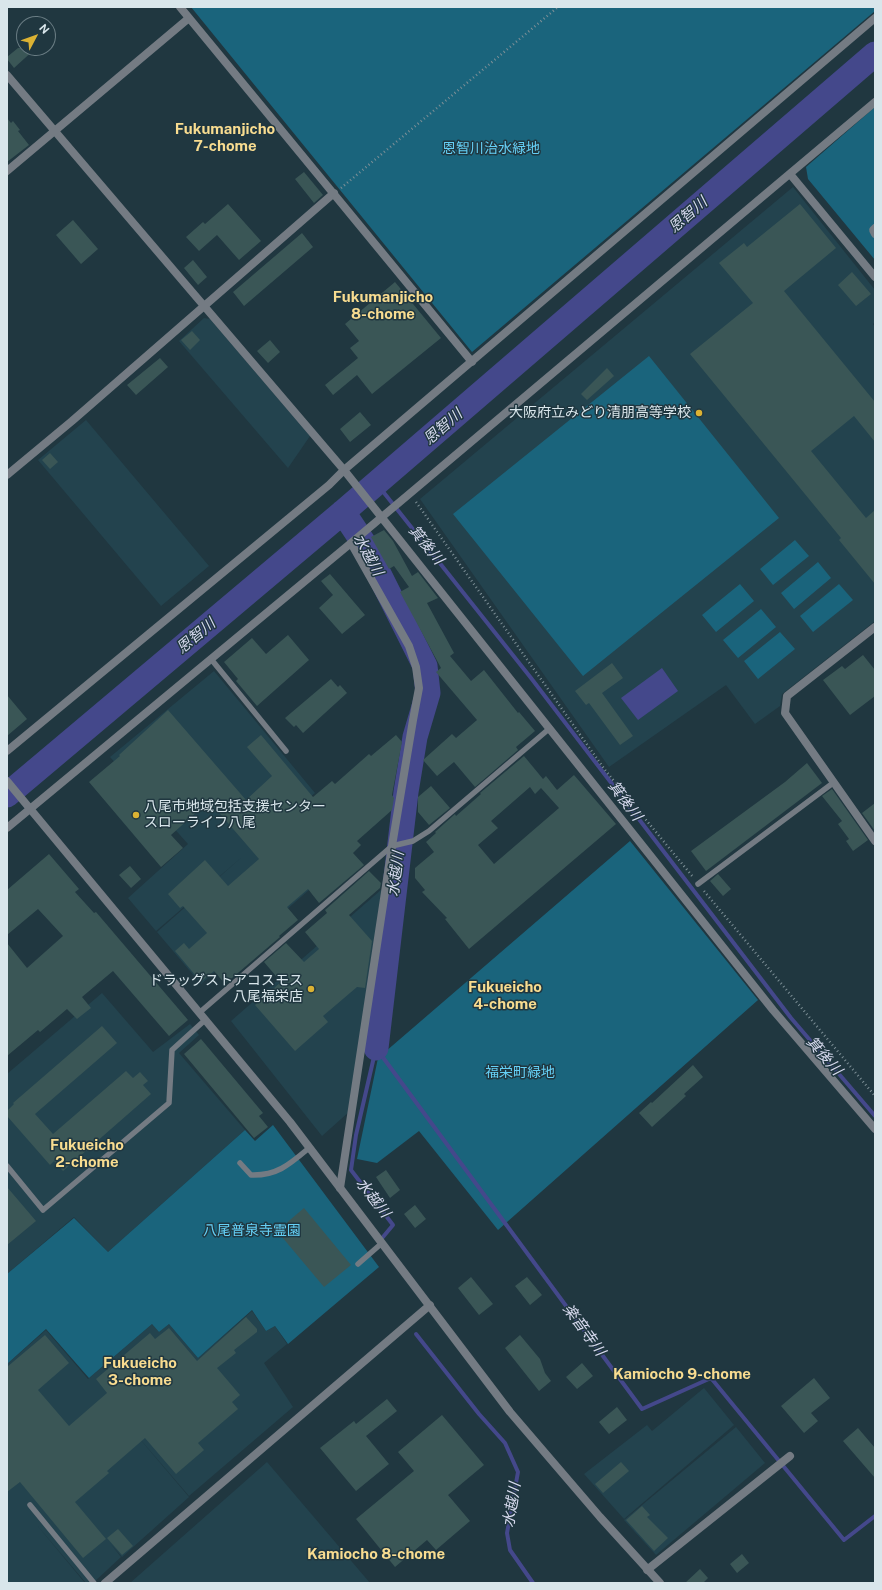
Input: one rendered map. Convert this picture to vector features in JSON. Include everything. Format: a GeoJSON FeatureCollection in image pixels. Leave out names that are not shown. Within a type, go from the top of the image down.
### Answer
{"type":"FeatureCollection","features":[{"type":"Feature","properties":{"kind":"street"},"geometry":{"type":"LineString","coordinates":[[180,7],[472,362]]}},
{"type":"Feature","properties":{"kind":"street"},"geometry":{"type":"LineString","coordinates":[[7,171],[189,18]]}},
{"type":"Feature","properties":{"kind":"street"},"geometry":{"type":"LineString","coordinates":[[7,751],[322,490],[346,472],[472,362],[875,18]]}},
{"type":"Feature","properties":{"kind":"street"},"geometry":{"type":"LineString","coordinates":[[7,75],[346,472],[773,1010],[875,1129]]}},
{"type":"Feature","properties":{"kind":"street"},"geometry":{"type":"LineString","coordinates":[[7,828],[27,805],[211,659],[875,102]]}},
{"type":"Feature","properties":{"kind":"street"},"geometry":{"type":"LineString","coordinates":[[790,174],[875,277]]}},
{"type":"Feature","properties":{"kind":"street"},"geometry":{"type":"LineString","coordinates":[[7,474],[72,421],[334,193]]}},
{"type":"Feature","properties":{"kind":"street"},"geometry":{"type":"LineString","coordinates":[[875,228],[873,230],[875,234]]}},
{"type":"Feature","properties":{"kind":"street"},"geometry":{"type":"LineString","coordinates":[[340,1188],[413,720],[420,688],[416,667],[409,646],[352,541]]}},
{"type":"Feature","properties":{"kind":"street"},"geometry":{"type":"LineString","coordinates":[[875,627],[787,696],[785,713],[875,842]]}},
{"type":"Feature","properties":{"kind":"street"},"geometry":{"type":"LineString","coordinates":[[7,781],[309,1148],[510,1412],[600,1517],[660,1583]]}},
{"type":"Feature","properties":{"kind":"street"},"geometry":{"type":"LineString","coordinates":[[105,1583],[430,1305]]}},
{"type":"Feature","properties":{"kind":"street"},"geometry":{"type":"LineString","coordinates":[[647,1570],[790,1456]]}},
{"type":"Feature","properties":{"kind":"lane"},"geometry":{"type":"LineString","coordinates":[[211,659],[286,751]]}},
{"type":"Feature","properties":{"kind":"lane"},"geometry":{"type":"LineString","coordinates":[[199,1013],[394,846],[413,841],[429,831],[550,728]]}},
{"type":"Feature","properties":{"kind":"lane"},"geometry":{"type":"LineString","coordinates":[[698,884],[834,783]]}},
{"type":"Feature","properties":{"kind":"lane"},"geometry":{"type":"LineString","coordinates":[[7,1166],[43,1210],[169,1103],[172,1050],[205,1020]]}},
{"type":"Feature","properties":{"kind":"lane"},"geometry":{"type":"LineString","coordinates":[[240,1163],[251,1175],[263,1176],[288,1166],[309,1148]]}},
{"type":"Feature","properties":{"kind":"lane"},"geometry":{"type":"LineString","coordinates":[[358,1264],[382,1243]]}},
{"type":"Feature","properties":{"kind":"lane"},"geometry":{"type":"LineString","coordinates":[[30,1505],[94,1583]]}},
{"type":"Feature","properties":{"kind":"path"},"geometry":{"type":"LineString","coordinates":[[334,193],[558,7]]}},
{"type":"Feature","properties":{"kind":"path"},"geometry":{"type":"LineString","coordinates":[[409,493],[605,770],[772,974],[875,1096]]}},
{"type":"Feature","properties":{"kind":"shaded area","name":"大阪府立みどり清朋高等学校"},"geometry":{"type":"Polygon","coordinates":[[[793,187],[875,290],[875,322],[873,324],[875,327],[875,621],[782,694],[780,706],[755,724],[726,685],[609,767],[420,499],[793,187]]]}},
{"type":"Feature","properties":{"kind":"shaded area"},"geometry":{"type":"Polygon","coordinates":[[[204,318],[210,319],[310,436],[288,468],[179,341],[204,318]]]}},
{"type":"Feature","properties":{"kind":"shaded area"},"geometry":{"type":"Polygon","coordinates":[[[86,420],[209,566],[161,606],[38,460],[86,420]]]}},
{"type":"Feature","properties":{"kind":"shaded area"},"geometry":{"type":"Polygon","coordinates":[[[662,668],[678,691],[638,720],[621,698],[662,668]]]}},
{"type":"Feature","properties":{"kind":"shaded area"},"geometry":{"type":"Polygon","coordinates":[[[214,671],[315,793],[304,802],[356,849],[201,984],[157,932],[242,857],[156,931],[128,898],[188,844],[110,757],[214,671]]]}},
{"type":"Feature","properties":{"kind":"shaded area"},"geometry":{"type":"Polygon","coordinates":[[[382,889],[350,1111],[322,1136],[231,1021],[382,889]]]}},
{"type":"Feature","properties":{"kind":"shaded area"},"geometry":{"type":"Polygon","coordinates":[[[102,993],[153,1052],[190,1024],[199,1035],[179,1053],[245,1130],[108,1252],[74,1217],[7,1274],[7,1074],[102,993]]]}},
{"type":"Feature","properties":{"kind":"shaded area"},"geometry":{"type":"Polygon","coordinates":[[[252,1311],[266,1331],[275,1326],[287,1344],[264,1363],[293,1407],[189,1496],[128,1425],[189,1497],[122,1557],[110,1543],[121,1557],[93,1583],[86,1583],[36,1524],[85,1583],[7,1583],[7,1364],[46,1330],[88,1379],[152,1324],[159,1332],[169,1324],[198,1358],[252,1311]]]}},
{"type":"Feature","properties":{"kind":"shaded area"},"geometry":{"type":"Polygon","coordinates":[[[704,1388],[734,1425],[624,1519],[584,1474],[647,1425],[652,1431],[704,1388]]]}},
{"type":"Feature","properties":{"kind":"shaded area"},"geometry":{"type":"Polygon","coordinates":[[[736,1427],[765,1463],[656,1555],[624,1520],[736,1427]]]}},
{"type":"Feature","properties":{"kind":"shaded area"},"geometry":{"type":"Polygon","coordinates":[[[267,1462],[370,1583],[130,1583],[267,1462]]]}},
{"type":"Feature","properties":{"kind":"green space","name":"恩智川治水緑地"},"geometry":{"type":"Polygon","coordinates":[[[191,7],[875,7],[875,11],[472,352],[191,7]]]}},
{"type":"Feature","properties":{"kind":"green space"},"geometry":{"type":"Polygon","coordinates":[[[875,107],[875,260],[808,179],[806,167],[875,107]]]}},
{"type":"Feature","properties":{"kind":"green space"},"geometry":{"type":"Polygon","coordinates":[[[649,356],[779,518],[583,676],[453,514],[649,356]]]}},
{"type":"Feature","properties":{"kind":"green space"},"geometry":{"type":"Polygon","coordinates":[[[795,540],[809,556],[773,585],[760,569],[795,540]]]}},
{"type":"Feature","properties":{"kind":"green space"},"geometry":{"type":"Polygon","coordinates":[[[818,562],[831,578],[794,609],[781,593],[818,562]]]}},
{"type":"Feature","properties":{"kind":"green space"},"geometry":{"type":"Polygon","coordinates":[[[740,584],[754,601],[716,632],[702,615],[740,584]]]}},
{"type":"Feature","properties":{"kind":"green space"},"geometry":{"type":"Polygon","coordinates":[[[839,584],[853,600],[813,632],[800,616],[839,584]]]}},
{"type":"Feature","properties":{"kind":"green space"},"geometry":{"type":"Polygon","coordinates":[[[761,609],[776,627],[738,658],[723,640],[761,609]]]}},
{"type":"Feature","properties":{"kind":"green space"},"geometry":{"type":"Polygon","coordinates":[[[780,632],[795,649],[758,679],[744,661],[780,632]]]}},
{"type":"Feature","properties":{"kind":"green space","name":"福栄町緑地"},"geometry":{"type":"Polygon","coordinates":[[[630,841],[758,1000],[498,1230],[419,1131],[377,1163],[357,1159],[378,1058],[630,841]]]}},
{"type":"Feature","properties":{"kind":"green space","name":"八尾普泉寺霊園"},"geometry":{"type":"Polygon","coordinates":[[[273,1125],[379,1267],[288,1344],[275,1326],[266,1331],[252,1310],[198,1358],[169,1324],[159,1332],[152,1324],[89,1378],[46,1329],[7,1364],[7,1274],[74,1218],[108,1252],[245,1130],[255,1141],[273,1125]]]}},
{"type":"Feature","properties":{"kind":"building"},"geometry":{"type":"Polygon","coordinates":[[[16,50],[16,56],[27,56],[14,68],[7,57],[16,50]]]}},
{"type":"Feature","properties":{"kind":"building"},"geometry":{"type":"Polygon","coordinates":[[[7,118],[11,123],[13,121],[20,130],[18,131],[29,145],[7,162],[7,118]]]}},
{"type":"Feature","properties":{"kind":"building"},"geometry":{"type":"Polygon","coordinates":[[[304,172],[323,195],[314,203],[295,179],[304,172]]]}},
{"type":"Feature","properties":{"kind":"building"},"geometry":{"type":"Polygon","coordinates":[[[228,204],[261,241],[239,260],[217,235],[199,251],[186,237],[203,222],[205,224],[228,204]]]}},
{"type":"Feature","properties":{"kind":"building"},"geometry":{"type":"Polygon","coordinates":[[[800,204],[836,248],[784,291],[875,402],[875,442],[854,416],[811,451],[866,518],[875,510],[875,584],[839,540],[841,538],[690,354],[753,303],[719,263],[744,243],[747,247],[800,204]]]}},
{"type":"Feature","properties":{"kind":"building"},"geometry":{"type":"Polygon","coordinates":[[[73,220],[98,249],[81,264],[56,235],[73,220]]]}},
{"type":"Feature","properties":{"kind":"building"},"geometry":{"type":"Polygon","coordinates":[[[302,233],[313,247],[244,306],[233,292],[302,233]]]}},
{"type":"Feature","properties":{"kind":"building"},"geometry":{"type":"Polygon","coordinates":[[[193,260],[207,277],[198,285],[184,268],[193,260]]]}},
{"type":"Feature","properties":{"kind":"building"},"geometry":{"type":"Polygon","coordinates":[[[852,272],[871,294],[856,306],[838,285],[852,272]]]}},
{"type":"Feature","properties":{"kind":"building"},"geometry":{"type":"Polygon","coordinates":[[[395,282],[441,338],[372,394],[357,375],[333,395],[325,385],[358,358],[350,348],[359,341],[345,324],[395,282]]]}},
{"type":"Feature","properties":{"kind":"building"},"geometry":{"type":"Polygon","coordinates":[[[192,331],[200,340],[190,350],[181,340],[192,331]]]}},
{"type":"Feature","properties":{"kind":"building"},"geometry":{"type":"Polygon","coordinates":[[[270,340],[280,352],[268,363],[257,351],[270,340]]]}},
{"type":"Feature","properties":{"kind":"building"},"geometry":{"type":"Polygon","coordinates":[[[160,358],[168,367],[136,395],[127,385],[160,358]]]}},
{"type":"Feature","properties":{"kind":"building"},"geometry":{"type":"Polygon","coordinates":[[[607,368],[614,376],[587,400],[581,394],[607,368]]]}},
{"type":"Feature","properties":{"kind":"building"},"geometry":{"type":"Polygon","coordinates":[[[360,412],[371,425],[350,442],[340,429],[360,412]]]}},
{"type":"Feature","properties":{"kind":"building"},"geometry":{"type":"Polygon","coordinates":[[[50,453],[58,462],[50,469],[42,460],[50,453]]]}},
{"type":"Feature","properties":{"kind":"building"},"geometry":{"type":"Polygon","coordinates":[[[384,530],[393,541],[412,576],[418,572],[438,598],[427,603],[454,653],[450,656],[471,681],[484,670],[518,713],[519,712],[535,731],[516,747],[518,750],[475,787],[454,762],[437,776],[423,760],[452,734],[456,738],[477,720],[436,672],[441,668],[400,592],[409,587],[394,566],[389,569],[371,537],[384,530]]]}},
{"type":"Feature","properties":{"kind":"building"},"geometry":{"type":"Polygon","coordinates":[[[330,574],[365,615],[342,634],[319,608],[333,595],[321,581],[330,574]]]}},
{"type":"Feature","properties":{"kind":"building"},"geometry":{"type":"Polygon","coordinates":[[[288,635],[309,660],[257,706],[236,681],[238,679],[224,662],[252,638],[266,654],[288,635]]]}},
{"type":"Feature","properties":{"kind":"building"},"geometry":{"type":"Polygon","coordinates":[[[863,655],[875,670],[875,696],[850,715],[823,680],[842,666],[845,669],[863,655]]]}},
{"type":"Feature","properties":{"kind":"building"},"geometry":{"type":"Polygon","coordinates":[[[612,663],[623,678],[602,693],[633,736],[620,745],[589,703],[586,705],[575,691],[612,663]]]}},
{"type":"Feature","properties":{"kind":"building"},"geometry":{"type":"Polygon","coordinates":[[[331,679],[338,687],[340,685],[347,693],[303,733],[296,725],[294,727],[285,718],[331,679]]]}},
{"type":"Feature","properties":{"kind":"building"},"geometry":{"type":"Polygon","coordinates":[[[7,695],[27,719],[7,736],[7,695]]]}},
{"type":"Feature","properties":{"kind":"building"},"geometry":{"type":"Polygon","coordinates":[[[168,710],[246,800],[272,776],[247,747],[261,735],[313,797],[332,781],[335,784],[369,754],[371,756],[396,735],[402,742],[392,795],[394,798],[392,810],[357,841],[361,845],[353,853],[364,865],[319,903],[308,889],[287,907],[298,920],[225,984],[214,971],[201,982],[175,951],[184,943],[189,949],[207,933],[183,906],[180,908],[168,894],[205,860],[228,886],[259,859],[209,801],[171,835],[183,848],[161,867],[89,782],[120,756],[119,755],[168,710]]]}},
{"type":"Feature","properties":{"kind":"building"},"geometry":{"type":"Polygon","coordinates":[[[524,756],[543,779],[546,776],[557,790],[574,775],[616,824],[469,949],[445,919],[447,918],[422,892],[425,890],[415,878],[415,868],[434,852],[426,842],[455,814],[456,816],[481,794],[480,793],[524,756]],[[530,787],[491,821],[498,828],[478,845],[494,864],[559,808],[541,788],[535,794],[530,787]]]}},
{"type":"Feature","properties":{"kind":"building"},"geometry":{"type":"Polygon","coordinates":[[[807,763],[822,783],[706,871],[691,851],[785,782],[807,763]]]}},
{"type":"Feature","properties":{"kind":"building"},"geometry":{"type":"Polygon","coordinates":[[[431,786],[450,808],[429,825],[418,812],[418,797],[431,786]]]}},
{"type":"Feature","properties":{"kind":"building"},"geometry":{"type":"Polygon","coordinates":[[[832,789],[868,840],[853,851],[846,841],[849,839],[838,824],[842,821],[822,796],[832,789]]]}},
{"type":"Feature","properties":{"kind":"building"},"geometry":{"type":"Polygon","coordinates":[[[875,803],[875,831],[862,813],[875,803]]]}},
{"type":"Feature","properties":{"kind":"building"},"geometry":{"type":"Polygon","coordinates":[[[49,854],[79,889],[75,892],[94,913],[96,912],[188,1020],[169,1036],[113,971],[82,997],[91,1008],[77,1019],[67,1009],[40,1032],[38,1030],[7,1056],[7,943],[27,968],[63,936],[38,909],[7,935],[7,890],[49,854]]]}},
{"type":"Feature","properties":{"kind":"building"},"geometry":{"type":"Polygon","coordinates":[[[130,866],[141,879],[131,888],[119,875],[130,866]]]}},
{"type":"Feature","properties":{"kind":"building"},"geometry":{"type":"Polygon","coordinates":[[[369,871],[381,883],[380,888],[349,915],[372,941],[365,988],[357,987],[323,1016],[328,1022],[295,1051],[255,1005],[281,982],[264,962],[286,943],[304,962],[319,949],[305,932],[327,913],[325,910],[369,871]]]}},
{"type":"Feature","properties":{"kind":"building"},"geometry":{"type":"Polygon","coordinates":[[[718,874],[731,889],[723,896],[710,881],[718,874]]]}},
{"type":"Feature","properties":{"kind":"building"},"geometry":{"type":"Polygon","coordinates":[[[102,1026],[117,1043],[35,1114],[53,1134],[126,1071],[133,1078],[140,1072],[148,1081],[143,1085],[151,1094],[63,1171],[54,1161],[50,1165],[7,1116],[7,1111],[14,1104],[13,1103],[102,1026]]]}},
{"type":"Feature","properties":{"kind":"building"},"geometry":{"type":"Polygon","coordinates":[[[201,1039],[263,1113],[259,1116],[268,1127],[254,1138],[184,1054],[201,1039]]]}},
{"type":"Feature","properties":{"kind":"building"},"geometry":{"type":"Polygon","coordinates":[[[693,1065],[703,1077],[684,1094],[686,1096],[652,1127],[639,1113],[693,1065]]]}},
{"type":"Feature","properties":{"kind":"building"},"geometry":{"type":"Polygon","coordinates":[[[386,1170],[400,1190],[390,1198],[376,1177],[386,1170]]]}},
{"type":"Feature","properties":{"kind":"building"},"geometry":{"type":"Polygon","coordinates":[[[7,1187],[36,1221],[7,1245],[7,1187]]]}},
{"type":"Feature","properties":{"kind":"building"},"geometry":{"type":"Polygon","coordinates":[[[415,1205],[426,1219],[415,1228],[404,1214],[415,1205]]]}},
{"type":"Feature","properties":{"kind":"building"},"geometry":{"type":"Polygon","coordinates":[[[304,1208],[351,1265],[324,1287],[277,1231],[304,1208]]]}},
{"type":"Feature","properties":{"kind":"building"},"geometry":{"type":"Polygon","coordinates":[[[471,1277],[493,1304],[479,1315],[458,1288],[471,1277]]]}},
{"type":"Feature","properties":{"kind":"building"},"geometry":{"type":"Polygon","coordinates":[[[527,1277],[542,1295],[530,1305],[515,1286],[527,1277]]]}},
{"type":"Feature","properties":{"kind":"building"},"geometry":{"type":"Polygon","coordinates":[[[246,1317],[257,1329],[257,1332],[234,1350],[236,1353],[217,1368],[240,1395],[232,1402],[238,1409],[198,1443],[204,1450],[176,1474],[145,1438],[107,1471],[109,1473],[75,1502],[106,1539],[83,1558],[20,1482],[7,1492],[7,1367],[45,1335],[69,1363],[38,1390],[69,1426],[107,1393],[96,1379],[150,1333],[155,1339],[169,1328],[197,1361],[246,1317]]]}},
{"type":"Feature","properties":{"kind":"building"},"geometry":{"type":"Polygon","coordinates":[[[520,1335],[540,1359],[545,1373],[551,1381],[539,1391],[505,1348],[520,1335]]]}},
{"type":"Feature","properties":{"kind":"building"},"geometry":{"type":"Polygon","coordinates":[[[582,1363],[593,1376],[577,1389],[566,1377],[582,1363]]]}},
{"type":"Feature","properties":{"kind":"building"},"geometry":{"type":"Polygon","coordinates":[[[814,1378],[830,1398],[811,1413],[818,1421],[804,1433],[781,1406],[814,1378]]]}},
{"type":"Feature","properties":{"kind":"building"},"geometry":{"type":"Polygon","coordinates":[[[387,1399],[397,1411],[366,1436],[389,1464],[356,1491],[320,1448],[354,1421],[356,1424],[387,1399]]]}},
{"type":"Feature","properties":{"kind":"building"},"geometry":{"type":"Polygon","coordinates":[[[617,1407],[627,1420],[609,1434],[599,1422],[617,1407]]]}},
{"type":"Feature","properties":{"kind":"building"},"geometry":{"type":"Polygon","coordinates":[[[442,1415],[484,1465],[448,1495],[470,1521],[436,1550],[427,1540],[395,1567],[356,1519],[414,1471],[398,1452],[442,1415]]]}},
{"type":"Feature","properties":{"kind":"building"},"geometry":{"type":"Polygon","coordinates":[[[858,1428],[875,1448],[875,1478],[843,1441],[858,1428]]]}},
{"type":"Feature","properties":{"kind":"building"},"geometry":{"type":"Polygon","coordinates":[[[621,1462],[629,1471],[603,1493],[595,1484],[621,1462]]]}},
{"type":"Feature","properties":{"kind":"building"},"geometry":{"type":"Polygon","coordinates":[[[642,1506],[650,1515],[647,1517],[668,1538],[654,1551],[626,1520],[642,1506]]]}},
{"type":"Feature","properties":{"kind":"building"},"geometry":{"type":"Polygon","coordinates":[[[118,1529],[133,1546],[122,1555],[107,1538],[118,1529]]]}},
{"type":"Feature","properties":{"kind":"building"},"geometry":{"type":"Polygon","coordinates":[[[742,1554],[749,1563],[737,1573],[730,1564],[742,1554]]]}},
{"type":"Feature","properties":{"kind":"building"},"geometry":{"type":"Polygon","coordinates":[[[700,1569],[708,1578],[703,1583],[685,1583],[700,1569]]]}},
{"type":"Feature","properties":{"kind":"waterway","name":"恩智川"},"geometry":{"type":"LineString","coordinates":[[7,795],[343,512],[875,54]]}},
{"type":"Feature","properties":{"kind":"waterway","name":"箕後川"},"geometry":{"type":"LineString","coordinates":[[377,484],[531,678],[791,1018],[875,1116]]}},
{"type":"Feature","properties":{"kind":"waterway","name":"水越川"},"geometry":{"type":"LineString","coordinates":[[343,512],[363,542],[425,666],[428,693],[415,737],[406,792],[376,1048]]}},
{"type":"Feature","properties":{"kind":"waterway","name":"楽音寺川"},"geometry":{"type":"LineString","coordinates":[[376,1048],[642,1409],[711,1378],[844,1540],[875,1516]]}},
{"type":"Feature","properties":{"kind":"waterway","name":"水越川"},"geometry":{"type":"LineString","coordinates":[[376,1048],[356,1135],[351,1170],[393,1225],[383,1237]]}},
{"type":"Feature","properties":{"kind":"waterway","name":"水越川"},"geometry":{"type":"LineString","coordinates":[[416,1334],[479,1414],[505,1443],[518,1472],[507,1533],[510,1550],[533,1583]]}},
{"type":"Feature","properties":{"kind":"place","name":"大阪府立みどり清朋高等学校"},"geometry":{"type":"Point","coordinates":[699,413]}},
{"type":"Feature","properties":{"kind":"place","name":"八尾市地域包括支援センター スローライフ八尾"},"geometry":{"type":"Point","coordinates":[136,815]}},
{"type":"Feature","properties":{"kind":"place","name":"ドラッグストアコスモス 八尾福栄店"},"geometry":{"type":"Point","coordinates":[311,989]}},
{"type":"Feature","properties":{"kind":"district","name":"Fukumanjicho 7-chome"},"geometry":{"type":"Point","coordinates":[225,138]}},
{"type":"Feature","properties":{"kind":"district","name":"Fukumanjicho 8-chome"},"geometry":{"type":"Point","coordinates":[383,306]}},
{"type":"Feature","properties":{"kind":"district","name":"Fukueicho 4-chome"},"geometry":{"type":"Point","coordinates":[505,996]}},
{"type":"Feature","properties":{"kind":"district","name":"Fukueicho 2-chome"},"geometry":{"type":"Point","coordinates":[87,1154]}},
{"type":"Feature","properties":{"kind":"district","name":"Fukueicho 3-chome"},"geometry":{"type":"Point","coordinates":[140,1372]}},
{"type":"Feature","properties":{"kind":"district","name":"Kamiocho 9-chome"},"geometry":{"type":"Point","coordinates":[682,1374]}},
{"type":"Feature","properties":{"kind":"district","name":"Kamiocho 8-chome"},"geometry":{"type":"Point","coordinates":[376,1554]}}]}
